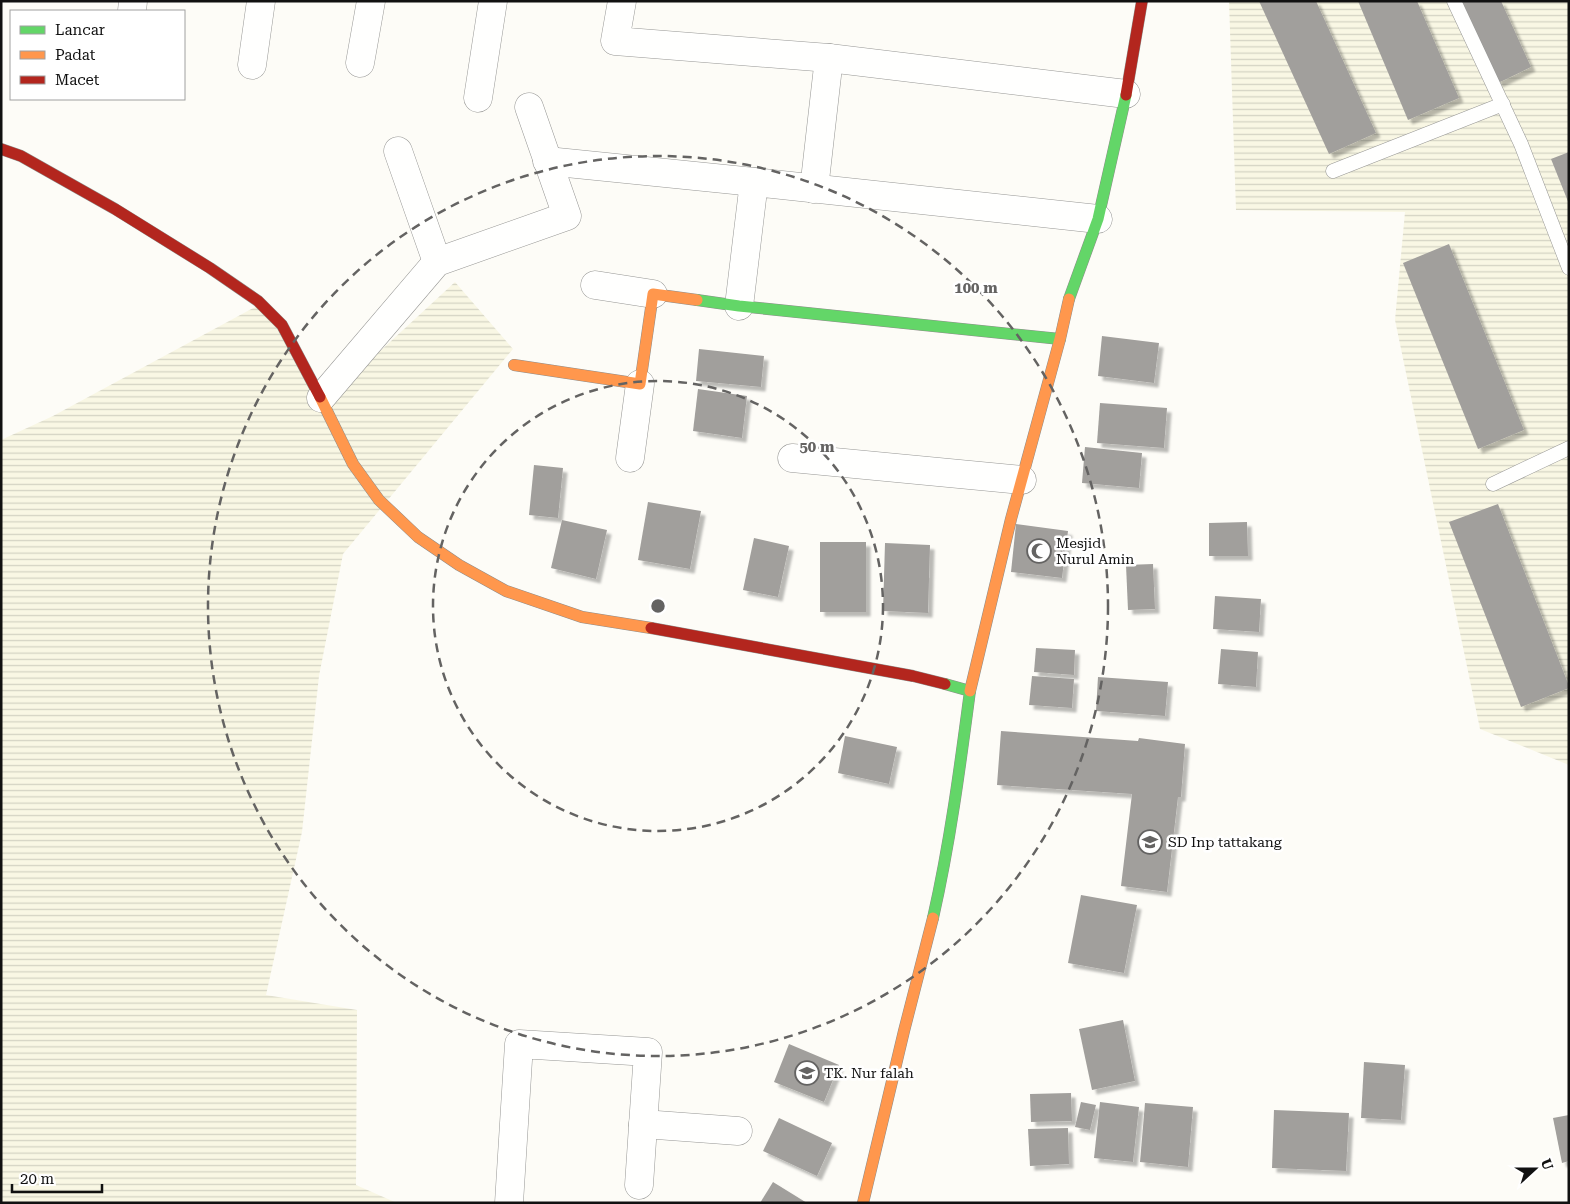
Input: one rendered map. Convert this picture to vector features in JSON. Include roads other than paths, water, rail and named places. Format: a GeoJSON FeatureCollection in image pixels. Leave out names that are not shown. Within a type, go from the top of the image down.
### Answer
{"type":"FeatureCollection","features":[{"type":"Feature","properties":{"kind":"street"},"geometry":{"type":"LineString","coordinates":[[252,65],[261,1]]}},
{"type":"Feature","properties":{"kind":"street"},"geometry":{"type":"LineString","coordinates":[[360,63],[371,1]]}},
{"type":"Feature","properties":{"kind":"street"},"geometry":{"type":"LineString","coordinates":[[478,98],[493,1]]}},
{"type":"Feature","properties":{"kind":"street"},"geometry":{"type":"LineString","coordinates":[[622,1],[615,41],[829,58],[1126,94]]}},
{"type":"Feature","properties":{"kind":"street"},"geometry":{"type":"LineString","coordinates":[[869,1202],[904,1030],[926,950],[944,869],[970,691],[1067,305],[1098,219],[1126,94],[1142,1]]}},
{"type":"Feature","properties":{"kind":"street"},"geometry":{"type":"LineString","coordinates":[[814,189],[829,58]]}},
{"type":"Feature","properties":{"kind":"street"},"geometry":{"type":"LineString","coordinates":[[321,398],[437,262],[567,216],[529,107]]}},
{"type":"Feature","properties":{"kind":"street"},"geometry":{"type":"LineString","coordinates":[[1,149],[21,156],[115,209],[210,268],[258,301],[282,326],[321,398],[353,464],[379,500],[418,538],[506,591],[582,617],[913,676],[970,691]]}},
{"type":"Feature","properties":{"kind":"street"},"geometry":{"type":"LineString","coordinates":[[398,150],[437,262]]}},
{"type":"Feature","properties":{"kind":"street"},"geometry":{"type":"LineString","coordinates":[[547,161],[1098,219]]}},
{"type":"Feature","properties":{"kind":"street"},"geometry":{"type":"LineString","coordinates":[[739,306],[754,182]]}},
{"type":"Feature","properties":{"kind":"street"},"geometry":{"type":"LineString","coordinates":[[595,285],[739,306],[1060,339]]}},
{"type":"Feature","properties":{"kind":"street"},"geometry":{"type":"LineString","coordinates":[[630,458],[653,294]]}},
{"type":"Feature","properties":{"kind":"street"},"geometry":{"type":"LineString","coordinates":[[514,365],[640,384]]}},
{"type":"Feature","properties":{"kind":"street"},"geometry":{"type":"LineString","coordinates":[[792,458],[1022,480]]}},
{"type":"Feature","properties":{"kind":"street"},"geometry":{"type":"LineString","coordinates":[[509,1203],[519,1044],[648,1052],[639,1185]]}},
{"type":"Feature","properties":{"kind":"street"},"geometry":{"type":"LineString","coordinates":[[643,1124],[738,1131]]}},
{"type":"Feature","properties":{"kind":"lane"},"geometry":{"type":"LineString","coordinates":[[1454,1],[1521,144],[1569,268]]}},
{"type":"Feature","properties":{"kind":"lane"},"geometry":{"type":"LineString","coordinates":[[1333,171],[1503,104]]}},
{"type":"Feature","properties":{"kind":"lane"},"geometry":{"type":"LineString","coordinates":[[1493,484],[1569,448]]}},
{"type":"Feature","properties":{"kind":"place","name":"Mesjid Nurul Amin"},"geometry":{"type":"Point","coordinates":[1039,551]}},
{"type":"Feature","properties":{"kind":"place","name":"SD Inp tattakang"},"geometry":{"type":"Point","coordinates":[1150,842]}},
{"type":"Feature","properties":{"kind":"place","name":"TK. Nur falah"},"geometry":{"type":"Point","coordinates":[807,1073]}}]}
